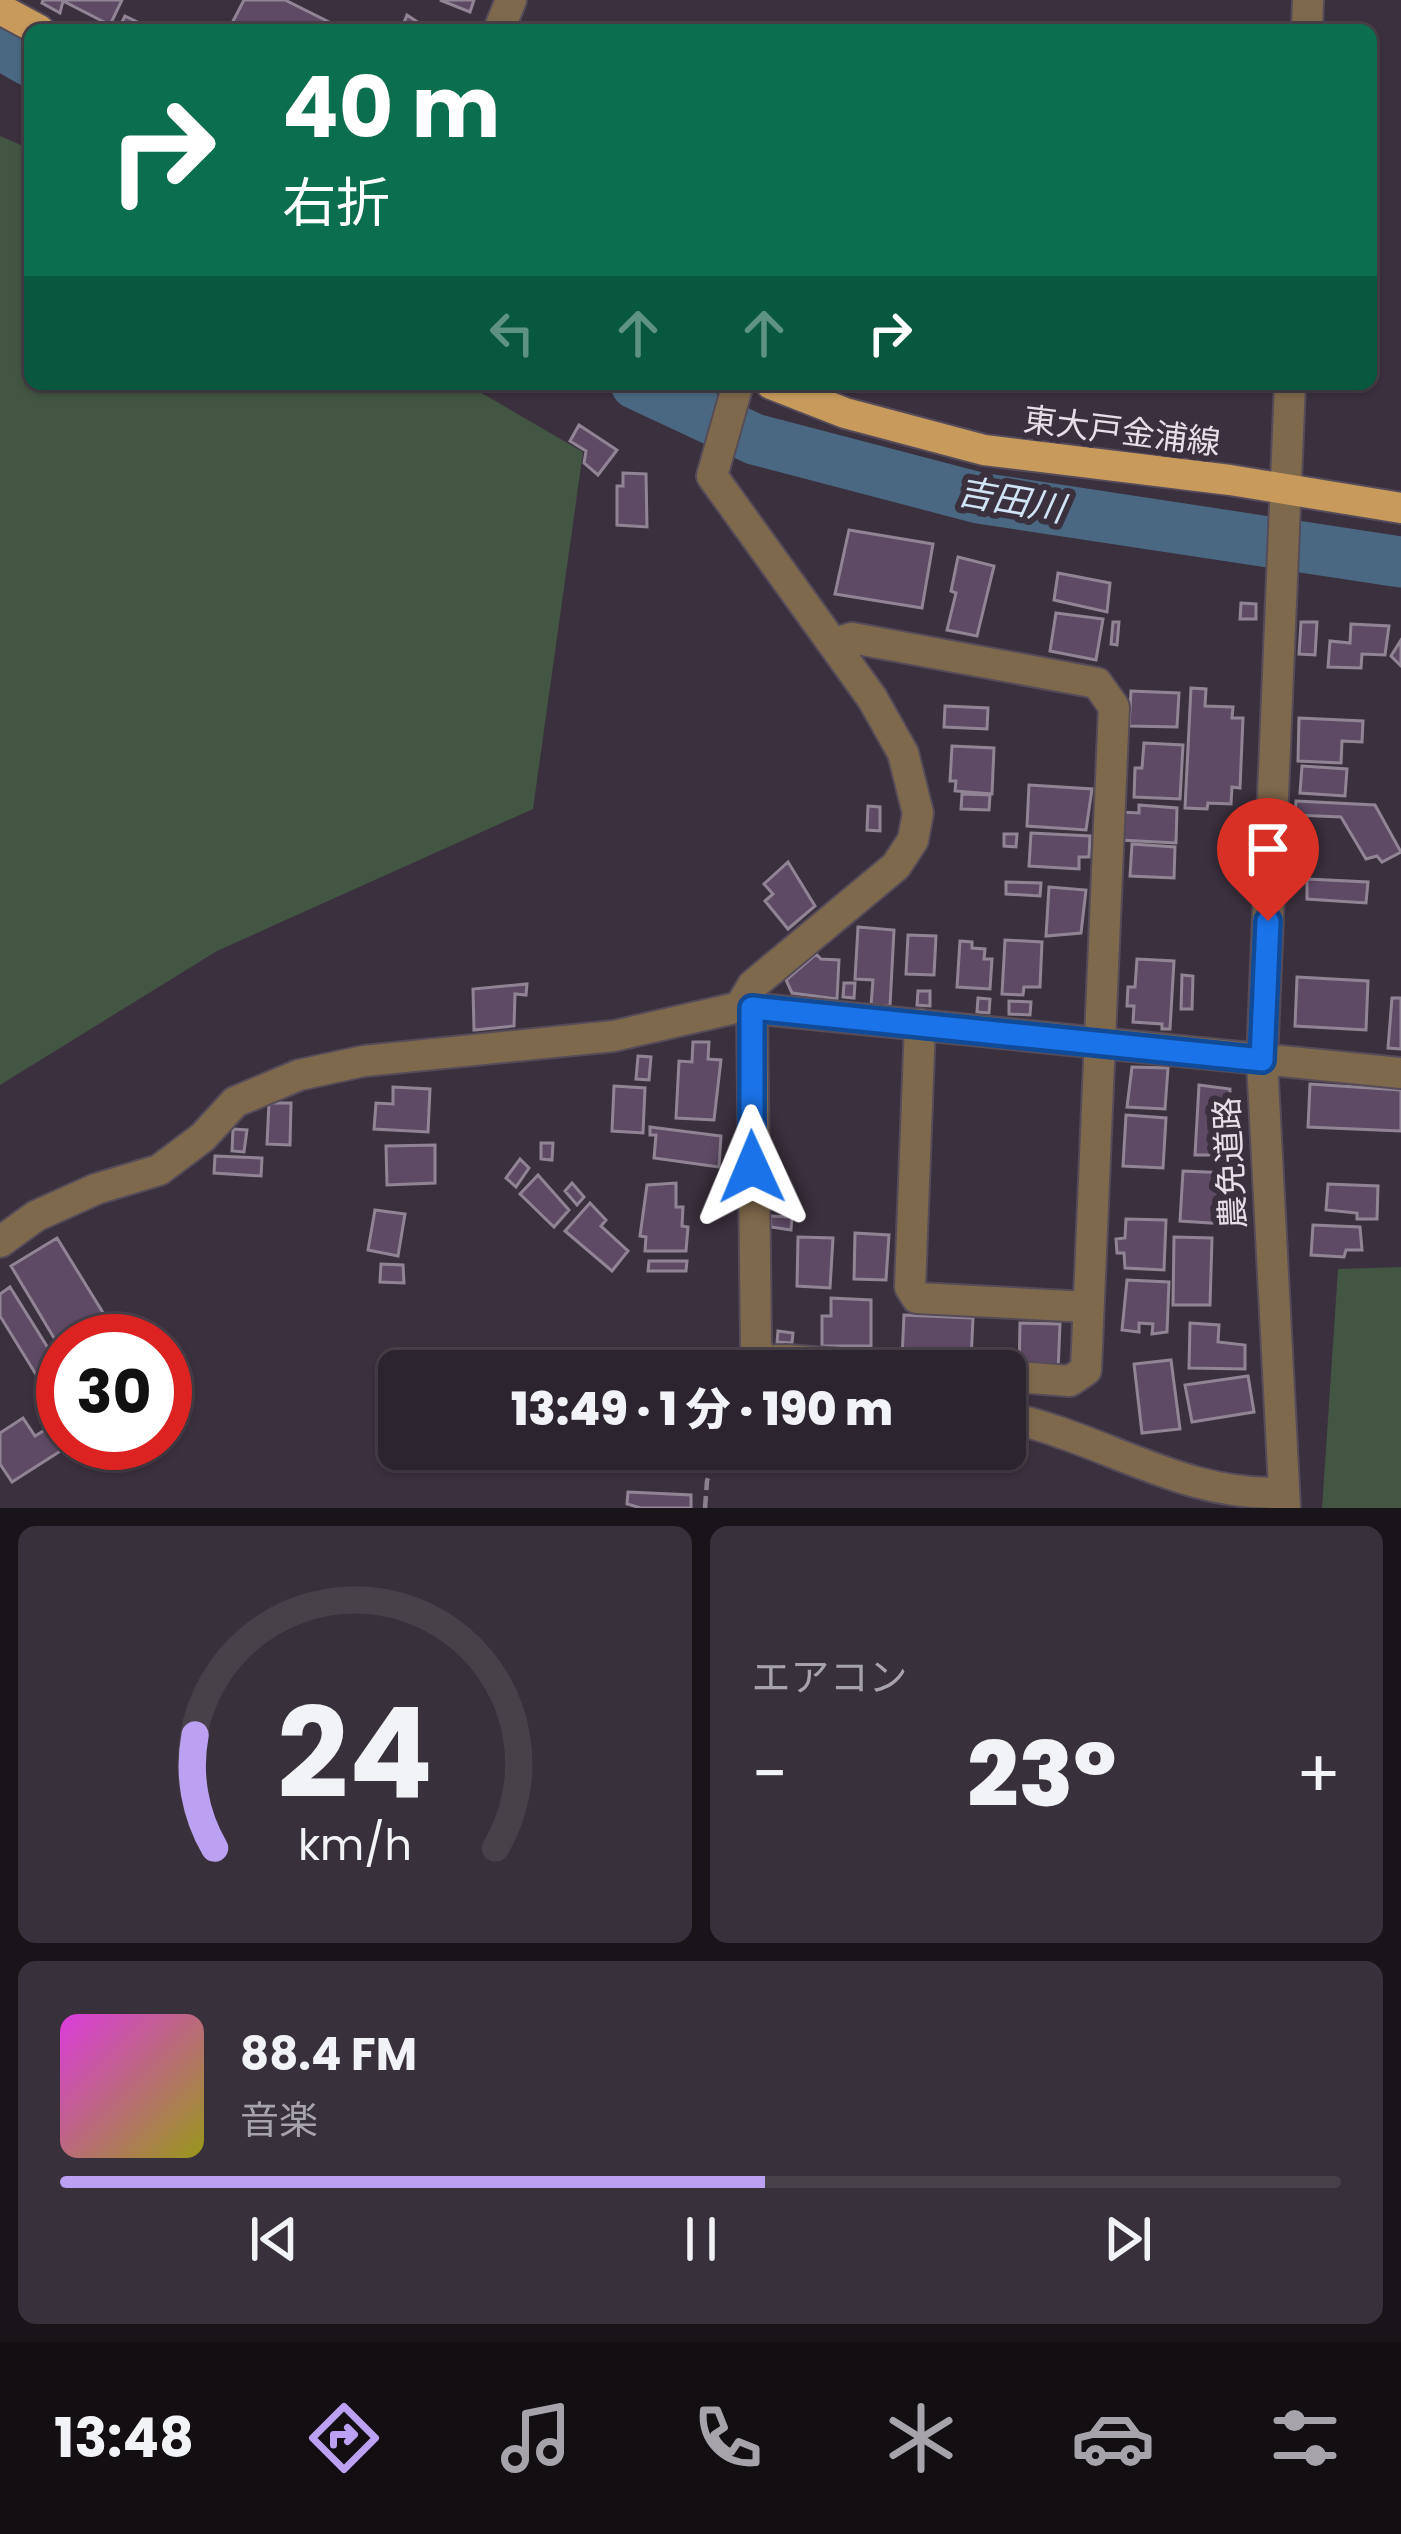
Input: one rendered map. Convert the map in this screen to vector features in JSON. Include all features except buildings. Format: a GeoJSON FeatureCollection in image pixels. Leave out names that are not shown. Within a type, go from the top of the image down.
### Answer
{"type":"FeatureCollection","features":[{"type":"Feature","properties":{"kind":"main road"},"geometry":{"type":"LineString","coordinates":[[0,9],[34,18]]}},
{"type":"Feature","properties":{"kind":"main road","name":"東大戸金浦線"},"geometry":{"type":"LineString","coordinates":[[786,390],[845,412],[983,450],[1285,498],[1401,508]]}},
{"type":"Feature","properties":{"kind":"street"},"geometry":{"type":"LineString","coordinates":[[735,390],[712,476],[835,644],[903,753],[918,813],[913,840],[896,866],[753,985],[746,1008],[755,1321],[764,1350]]}},
{"type":"Feature","properties":{"kind":"street","name":"農免道路"},"geometry":{"type":"LineString","coordinates":[[1284,1500],[1262,1060],[1291,390]]}},
{"type":"Feature","properties":{"kind":"street"},"geometry":{"type":"LineString","coordinates":[[835,644],[852,638],[1097,683],[1114,707],[1085,1370],[1070,1381],[1026,1378]]}},
{"type":"Feature","properties":{"kind":"street"},"geometry":{"type":"LineString","coordinates":[[0,1242],[36,1216],[96,1189],[159,1170],[203,1138],[236,1102],[299,1075],[364,1061],[614,1036],[746,1008],[1401,1073]]}},
{"type":"Feature","properties":{"kind":"street"},"geometry":{"type":"LineString","coordinates":[[920,1024],[910,1286],[917,1298],[1088,1307]]}},
{"type":"Feature","properties":{"kind":"street"},"geometry":{"type":"LineString","coordinates":[[1026,1421],[1209,1486],[1284,1500]]}},
{"type":"Feature","properties":{"kind":"path"},"geometry":{"type":"LineString","coordinates":[[705,1508],[711,1470]]}},
{"type":"Feature","properties":{"kind":"green space"},"geometry":{"type":"Polygon","coordinates":[[[0,136],[24,146],[24,390],[476,390],[583,452],[533,809],[217,951],[0,1085],[0,136]]]}},
{"type":"Feature","properties":{"kind":"green space"},"geometry":{"type":"Polygon","coordinates":[[[1401,1267],[1401,1508],[1322,1508],[1338,1269],[1401,1267]]]}},
{"type":"Feature","properties":{"kind":"waterway","name":"吉田川"},"geometry":{"type":"LineString","coordinates":[[0,44],[24,58]]}},
{"type":"Feature","properties":{"kind":"waterway","name":"吉田川"},"geometry":{"type":"LineString","coordinates":[[649,390],[754,439],[979,498],[1401,562]]}},
{"type":"Feature","properties":{"kind":"route"},"geometry":{"type":"LineString","coordinates":[[752,1167],[752,1008],[1262,1060],[1268,921]]}}]}
